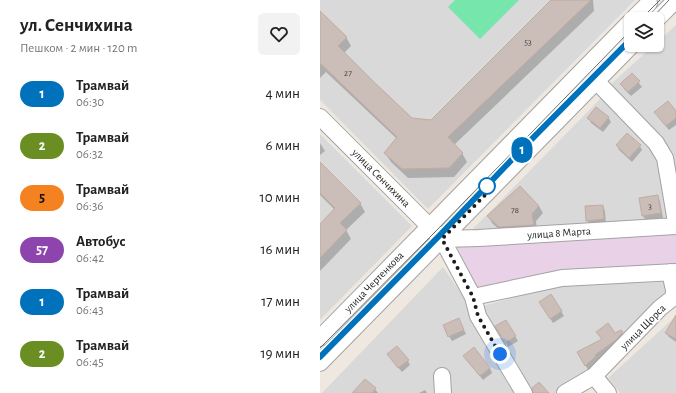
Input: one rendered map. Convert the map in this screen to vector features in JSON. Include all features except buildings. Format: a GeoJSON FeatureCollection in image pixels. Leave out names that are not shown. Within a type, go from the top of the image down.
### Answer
{"type":"FeatureCollection","features":[{"type":"Feature","properties":{"kind":"street"},"geometry":{"type":"LineString","coordinates":[[664,12],[675,2]]}},
{"type":"Feature","properties":{"kind":"street"},"geometry":{"type":"LineString","coordinates":[[640,12],[649,3]]}},
{"type":"Feature","properties":{"kind":"street","name":"улица Чертенкова"},"geometry":{"type":"LineString","coordinates":[[320,338],[624,28]]}},
{"type":"Feature","properties":{"kind":"street","name":"улица Чертенкова"},"geometry":{"type":"LineString","coordinates":[[320,363],[625,52]]}},
{"type":"Feature","properties":{"kind":"street"},"geometry":{"type":"LineString","coordinates":[[597,82],[656,143],[665,158],[676,222]]}},
{"type":"Feature","properties":{"kind":"street","name":"улица Сенчихина"},"geometry":{"type":"LineString","coordinates":[[320,117],[442,239],[473,297],[478,316],[524,393]]}},
{"type":"Feature","properties":{"kind":"street","name":"улица 8 Марта"},"geometry":{"type":"LineString","coordinates":[[442,239],[676,226]]}},
{"type":"Feature","properties":{"kind":"street"},"geometry":{"type":"LineString","coordinates":[[473,297],[562,278],[673,272]]}},
{"type":"Feature","properties":{"kind":"street","name":"улица Щорса"},"geometry":{"type":"LineString","coordinates":[[565,393],[594,376],[660,308],[674,297],[673,272]]}},
{"type":"Feature","properties":{"kind":"street"},"geometry":{"type":"LineString","coordinates":[[442,376],[444,393]]}},
{"type":"Feature","properties":{"kind":"street"},"geometry":{"type":"LineString","coordinates":[[594,376],[608,393]]}},
{"type":"Feature","properties":{"kind":"shaded area"},"geometry":{"type":"Polygon","coordinates":[[[320,0],[635,0],[428,209],[320,100],[320,0]]]}},
{"type":"Feature","properties":{"kind":"shaded area"},"geometry":{"type":"Polygon","coordinates":[[[676,25],[676,180],[673,152],[611,84],[646,52],[664,52],[664,36],[676,25]]]}},
{"type":"Feature","properties":{"kind":"shaded area"},"geometry":{"type":"Polygon","coordinates":[[[603,96],[661,157],[669,220],[466,236],[603,96]]]}},
{"type":"Feature","properties":{"kind":"shaded area"},"geometry":{"type":"Polygon","coordinates":[[[320,134],[412,226],[320,320],[320,134]]]}},
{"type":"Feature","properties":{"kind":"shaded area"},"geometry":{"type":"Polygon","coordinates":[[[676,230],[676,270],[477,289],[457,247],[588,235],[676,230]]]}},
{"type":"Feature","properties":{"kind":"shaded area"},"geometry":{"type":"Polygon","coordinates":[[[443,267],[472,309],[563,284],[671,282],[673,303],[562,393],[322,393],[443,267]]]}},
{"type":"Feature","properties":{"kind":"shaded area"},"geometry":{"type":"Polygon","coordinates":[[[676,316],[676,393],[620,393],[608,378],[676,316]]]}},
{"type":"Feature","properties":{"kind":"green space"},"geometry":{"type":"Polygon","coordinates":[[[455,0],[519,0],[480,39],[448,7],[455,0]]]}},
{"type":"Feature","properties":{"kind":"tram line"},"geometry":{"type":"LineString","coordinates":[[648,12],[660,0]]}},
{"type":"Feature","properties":{"kind":"tram line"},"geometry":{"type":"LineString","coordinates":[[658,12],[669,0]]}},
{"type":"Feature","properties":{"kind":"tram line"},"geometry":{"type":"LineString","coordinates":[[320,348],[624,37]]}},
{"type":"Feature","properties":{"kind":"tram line"},"geometry":{"type":"LineString","coordinates":[[588,82],[624,46]]}},
{"type":"Feature","properties":{"kind":"tram line","name":"1"},"geometry":{"type":"LineString","coordinates":[[320,357],[624,46]]}},
{"type":"Feature","properties":{"kind":"tram line"},"geometry":{"type":"LineString","coordinates":[[320,357],[396,280]]}},
{"type":"Feature","properties":{"kind":"route"},"geometry":{"type":"LineString","coordinates":[[487,186],[491,189],[442,239],[473,297],[478,316],[500,354]]}}]}
